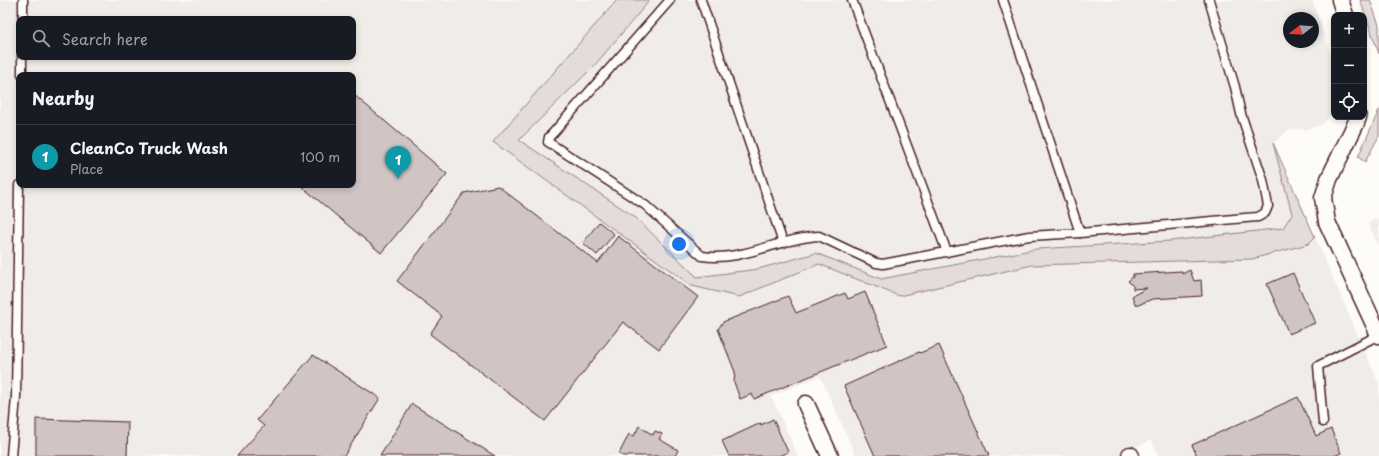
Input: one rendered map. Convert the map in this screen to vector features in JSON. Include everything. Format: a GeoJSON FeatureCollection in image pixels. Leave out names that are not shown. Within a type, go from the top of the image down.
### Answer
{"type":"FeatureCollection","features":[{"type":"Feature","properties":{"kind":"street"},"geometry":{"type":"LineString","coordinates":[[1340,0],[1344,12]]}},
{"type":"Feature","properties":{"kind":"street"},"geometry":{"type":"LineString","coordinates":[[1357,120],[1329,179],[1323,198],[1327,222],[1379,335]]}},
{"type":"Feature","properties":{"kind":"street"},"geometry":{"type":"LineString","coordinates":[[806,404],[830,456]]}},
{"type":"Feature","properties":{"kind":"lane"},"geometry":{"type":"LineString","coordinates":[[23,16],[24,0]]}},
{"type":"Feature","properties":{"kind":"lane"},"geometry":{"type":"LineString","coordinates":[[670,0],[549,137],[548,142],[645,205],[702,256],[740,255],[809,236],[819,236],[876,263],[883,264],[1029,236],[1080,233],[1252,217],[1265,213],[1268,206],[1263,180],[1241,114],[1235,87],[1209,0]]}},
{"type":"Feature","properties":{"kind":"lane"},"geometry":{"type":"LineString","coordinates":[[702,0],[783,243]]}},
{"type":"Feature","properties":{"kind":"lane"},"geometry":{"type":"LineString","coordinates":[[852,0],[947,252]]}},
{"type":"Feature","properties":{"kind":"lane"},"geometry":{"type":"LineString","coordinates":[[1003,0],[1080,233]]}},
{"type":"Feature","properties":{"kind":"lane"},"geometry":{"type":"LineString","coordinates":[[22,60],[22,72]]}},
{"type":"Feature","properties":{"kind":"lane"},"geometry":{"type":"LineString","coordinates":[[11,456],[16,397],[20,188]]}},
{"type":"Feature","properties":{"kind":"lane"},"geometry":{"type":"LineString","coordinates":[[1323,422],[1318,366],[1379,335]]}},
{"type":"Feature","properties":{"kind":"shaded area"},"geometry":{"type":"Polygon","coordinates":[[[0,0],[617,0],[493,142],[692,286],[739,297],[818,264],[899,296],[1032,265],[1201,260],[1308,244],[1315,237],[1379,384],[1379,456],[1159,456],[1151,440],[1117,456],[856,456],[820,376],[771,396],[798,456],[0,456],[0,0]]]}},
{"type":"Feature","properties":{"kind":"shaded area"},"geometry":{"type":"Polygon","coordinates":[[[617,0],[650,0],[594,66],[519,140],[635,217],[697,277],[758,269],[816,253],[881,279],[1036,249],[1170,241],[1283,228],[1292,214],[1273,143],[1315,237],[1308,244],[1252,259],[1032,265],[899,296],[819,264],[739,297],[692,286],[493,142],[617,0]]]}},
{"type":"Feature","properties":{"kind":"shaded area"},"geometry":{"type":"Polygon","coordinates":[[[650,0],[1312,0],[1316,12],[1283,12],[1283,48],[1319,48],[1319,20],[1331,54],[1331,115],[1323,124],[1307,129],[1289,130],[1273,143],[1292,214],[1283,228],[1170,241],[1036,248],[881,279],[816,253],[758,269],[697,277],[635,217],[519,140],[594,66],[650,0]]]}},
{"type":"Feature","properties":{"kind":"shaded area"},"geometry":{"type":"Polygon","coordinates":[[[1360,0],[1370,0],[1379,25],[1379,54],[1367,20],[1367,12],[1364,12],[1360,0]]]}},
{"type":"Feature","properties":{"kind":"shaded area"},"geometry":{"type":"Polygon","coordinates":[[[1379,110],[1379,136],[1365,162],[1358,157],[1379,110]]]}},
{"type":"Feature","properties":{"kind":"shaded area"},"geometry":{"type":"Polygon","coordinates":[[[1379,218],[1379,248],[1368,223],[1379,218]]]}},
{"type":"Feature","properties":{"kind":"building"},"geometry":{"type":"Polygon","coordinates":[[[356,97],[447,174],[381,253],[304,188],[356,188],[356,97]]]}},
{"type":"Feature","properties":{"kind":"building"},"geometry":{"type":"Polygon","coordinates":[[[498,186],[598,263],[618,236],[698,297],[659,349],[623,322],[545,421],[430,334],[442,316],[397,281],[464,193],[498,186]]]}},
{"type":"Feature","properties":{"kind":"building"},"geometry":{"type":"Polygon","coordinates":[[[599,222],[614,234],[597,255],[583,243],[599,222]]]}},
{"type":"Feature","properties":{"kind":"building"},"geometry":{"type":"Polygon","coordinates":[[[1190,270],[1194,281],[1201,280],[1202,296],[1152,299],[1136,306],[1132,296],[1147,288],[1133,289],[1133,286],[1128,281],[1133,277],[1133,274],[1182,271],[1182,274],[1190,270]]]}},
{"type":"Feature","properties":{"kind":"building"},"geometry":{"type":"Polygon","coordinates":[[[1293,273],[1315,323],[1289,334],[1267,284],[1293,273]]]}},
{"type":"Feature","properties":{"kind":"building"},"geometry":{"type":"Polygon","coordinates":[[[865,292],[887,345],[754,399],[752,394],[740,399],[734,382],[735,372],[718,329],[723,322],[788,296],[796,313],[845,293],[848,299],[865,292]]]}},
{"type":"Feature","properties":{"kind":"building"},"geometry":{"type":"Polygon","coordinates":[[[939,345],[989,456],[875,456],[844,386],[919,352],[920,353],[939,345]]]}},
{"type":"Feature","properties":{"kind":"building"},"geometry":{"type":"Polygon","coordinates":[[[313,355],[380,398],[344,456],[237,456],[264,426],[257,420],[313,355]]]}},
{"type":"Feature","properties":{"kind":"building"},"geometry":{"type":"Polygon","coordinates":[[[1298,397],[1316,436],[1331,429],[1341,453],[1334,456],[1197,456],[1192,445],[1298,397]]]}},
{"type":"Feature","properties":{"kind":"building"},"geometry":{"type":"Polygon","coordinates":[[[412,404],[495,456],[380,456],[412,404]]]}},
{"type":"Feature","properties":{"kind":"building"},"geometry":{"type":"Polygon","coordinates":[[[36,419],[128,422],[127,456],[36,456],[36,419]]]}},
{"type":"Feature","properties":{"kind":"building"},"geometry":{"type":"Polygon","coordinates":[[[773,419],[788,452],[779,456],[729,456],[722,441],[773,419]]]}},
{"type":"Feature","properties":{"kind":"building"},"geometry":{"type":"Polygon","coordinates":[[[639,426],[653,435],[655,431],[662,434],[659,439],[678,450],[675,456],[623,456],[619,454],[629,434],[634,436],[639,426]]]}},
{"type":"Feature","properties":{"kind":"place","name":"CleanCo Truck Wash"},"geometry":{"type":"Point","coordinates":[398,179]}}]}
